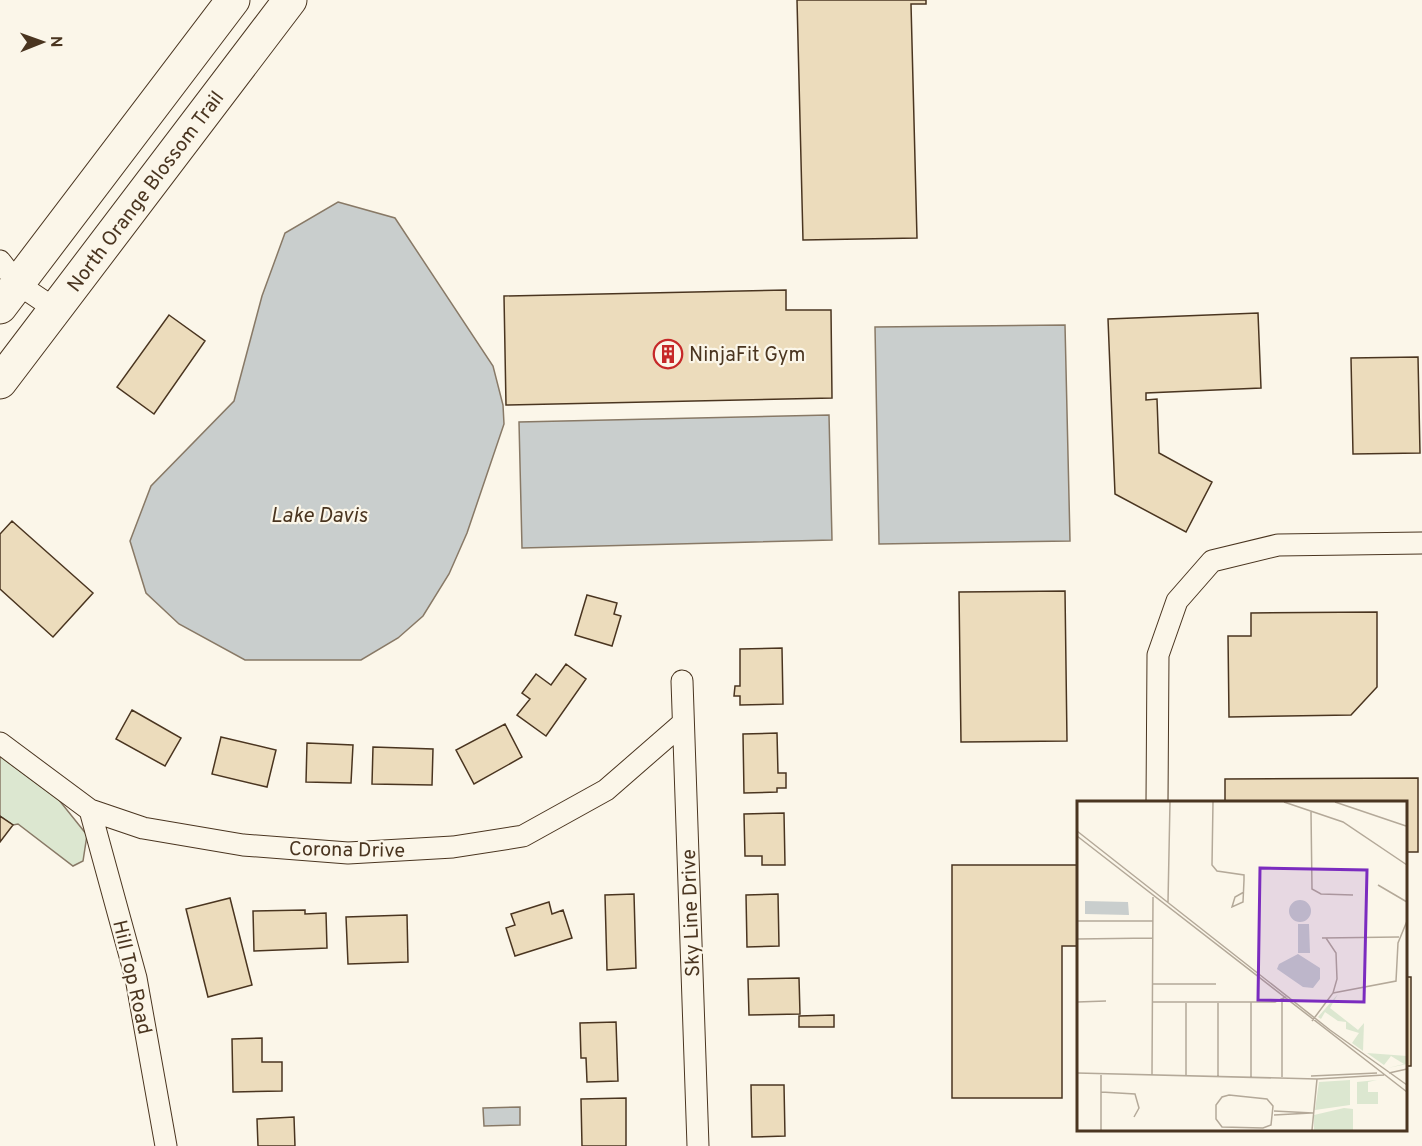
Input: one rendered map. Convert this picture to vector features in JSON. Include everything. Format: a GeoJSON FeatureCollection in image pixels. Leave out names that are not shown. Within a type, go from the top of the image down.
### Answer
{"type":"FeatureCollection","features":[{"type":"Feature","properties":{"kind":"main road"},"geometry":{"type":"LineString","coordinates":[[6,284],[233,0]]}},
{"type":"Feature","properties":{"kind":"main road","name":"North Orange Blossom Trail"},"geometry":{"type":"LineString","coordinates":[[0,382],[290,0]]}},
{"type":"Feature","properties":{"kind":"street"},"geometry":{"type":"LineString","coordinates":[[6,284],[55,309]]}},
{"type":"Feature","properties":{"kind":"street"},"geometry":{"type":"LineString","coordinates":[[1157,801],[1158,655],[1177,601],[1212,561],[1278,545],[1422,543]]}},
{"type":"Feature","properties":{"kind":"street","name":"Sky Line Drive"},"geometry":{"type":"LineString","coordinates":[[682,681],[698,1146]]}},
{"type":"Feature","properties":{"kind":"street","name":"Corona Drive"},"geometry":{"type":"LineString","coordinates":[[0,743],[90,810],[143,828],[243,846],[348,853],[453,847],[523,836],[606,790],[683,723]]}},
{"type":"Feature","properties":{"kind":"street","name":"Hill Top Road"},"geometry":{"type":"LineString","coordinates":[[90,810],[136,978],[166,1146]]}},
{"type":"Feature","properties":{"kind":"green space"},"geometry":{"type":"Polygon","coordinates":[[[0,756],[59,800],[87,835],[83,861],[73,866],[18,824],[13,825],[0,816],[0,756]]]}},
{"type":"Feature","properties":{"kind":"water","name":"Lake Davis"},"geometry":{"type":"Polygon","coordinates":[[[338,202],[395,218],[493,366],[503,405],[504,424],[467,533],[449,574],[423,616],[398,638],[361,660],[245,660],[179,624],[146,593],[130,541],[151,486],[234,401],[262,296],[285,233],[338,202]]]}},
{"type":"Feature","properties":{"kind":"water"},"geometry":{"type":"Polygon","coordinates":[[[1065,325],[1070,541],[879,544],[875,327],[1065,325]]]}},
{"type":"Feature","properties":{"kind":"water"},"geometry":{"type":"Polygon","coordinates":[[[829,415],[832,540],[522,548],[519,422],[829,415]]]}},
{"type":"Feature","properties":{"kind":"water"},"geometry":{"type":"Polygon","coordinates":[[[520,1107],[520,1125],[484,1126],[483,1108],[520,1107]]]}},
{"type":"Feature","properties":{"kind":"building"},"geometry":{"type":"Polygon","coordinates":[[[797,0],[926,0],[926,4],[911,4],[917,238],[803,240],[797,0]]]}},
{"type":"Feature","properties":{"kind":"building","name":"NinjaFit Gym"},"geometry":{"type":"Polygon","coordinates":[[[786,290],[786,310],[831,310],[832,398],[506,405],[504,296],[786,290]]]}},
{"type":"Feature","properties":{"kind":"building"},"geometry":{"type":"Polygon","coordinates":[[[1258,313],[1261,388],[1146,393],[1146,400],[1157,399],[1159,453],[1212,482],[1186,532],[1115,494],[1108,319],[1258,313]]]}},
{"type":"Feature","properties":{"kind":"building"},"geometry":{"type":"Polygon","coordinates":[[[169,315],[205,341],[154,414],[117,387],[169,315]]]}},
{"type":"Feature","properties":{"kind":"building"},"geometry":{"type":"Polygon","coordinates":[[[1418,357],[1420,453],[1353,454],[1351,358],[1418,357]]]}},
{"type":"Feature","properties":{"kind":"building"},"geometry":{"type":"Polygon","coordinates":[[[12,521],[93,593],[53,637],[0,589],[0,534],[12,521]]]}},
{"type":"Feature","properties":{"kind":"building"},"geometry":{"type":"Polygon","coordinates":[[[1065,591],[1067,741],[961,742],[959,592],[1065,591]]]}},
{"type":"Feature","properties":{"kind":"building"},"geometry":{"type":"Polygon","coordinates":[[[587,595],[617,603],[614,614],[621,616],[612,646],[575,635],[587,595]]]}},
{"type":"Feature","properties":{"kind":"building"},"geometry":{"type":"Polygon","coordinates":[[[1377,612],[1377,687],[1351,715],[1229,717],[1228,636],[1251,636],[1251,613],[1377,612]]]}},
{"type":"Feature","properties":{"kind":"building"},"geometry":{"type":"Polygon","coordinates":[[[782,648],[783,704],[740,705],[740,696],[734,696],[735,686],[740,686],[740,649],[782,648]]]}},
{"type":"Feature","properties":{"kind":"building"},"geometry":{"type":"Polygon","coordinates":[[[566,664],[586,679],[546,736],[517,715],[530,699],[522,693],[536,674],[551,685],[566,664]]]}},
{"type":"Feature","properties":{"kind":"building"},"geometry":{"type":"Polygon","coordinates":[[[132,710],[181,738],[165,766],[116,739],[132,710]]]}},
{"type":"Feature","properties":{"kind":"building"},"geometry":{"type":"Polygon","coordinates":[[[505,724],[522,757],[474,784],[456,750],[505,724]]]}},
{"type":"Feature","properties":{"kind":"building"},"geometry":{"type":"Polygon","coordinates":[[[777,733],[778,773],[786,773],[786,788],[777,788],[777,792],[744,793],[743,734],[777,733]]]}},
{"type":"Feature","properties":{"kind":"building"},"geometry":{"type":"Polygon","coordinates":[[[221,737],[276,750],[267,787],[212,774],[221,737]]]}},
{"type":"Feature","properties":{"kind":"building"},"geometry":{"type":"Polygon","coordinates":[[[307,743],[353,745],[351,783],[306,782],[307,743]]]}},
{"type":"Feature","properties":{"kind":"building"},"geometry":{"type":"Polygon","coordinates":[[[373,747],[433,749],[432,785],[372,784],[373,747]]]}},
{"type":"Feature","properties":{"kind":"building"},"geometry":{"type":"Polygon","coordinates":[[[1418,778],[1418,852],[1407,852],[1407,801],[1225,801],[1225,779],[1418,778]]]}},
{"type":"Feature","properties":{"kind":"building"},"geometry":{"type":"Polygon","coordinates":[[[784,813],[785,865],[762,865],[762,856],[745,856],[744,814],[784,813]]]}},
{"type":"Feature","properties":{"kind":"building"},"geometry":{"type":"Polygon","coordinates":[[[0,816],[13,825],[0,842],[0,816]]]}},
{"type":"Feature","properties":{"kind":"building"},"geometry":{"type":"Polygon","coordinates":[[[952,865],[1077,865],[1077,946],[1062,946],[1062,1098],[952,1098],[952,865]]]}},
{"type":"Feature","properties":{"kind":"building"},"geometry":{"type":"Polygon","coordinates":[[[634,894],[636,968],[607,970],[605,895],[634,894]]]}},
{"type":"Feature","properties":{"kind":"building"},"geometry":{"type":"Polygon","coordinates":[[[778,894],[779,946],[747,947],[746,895],[778,894]]]}},
{"type":"Feature","properties":{"kind":"building"},"geometry":{"type":"Polygon","coordinates":[[[230,898],[252,985],[208,997],[186,909],[230,898]]]}},
{"type":"Feature","properties":{"kind":"building"},"geometry":{"type":"Polygon","coordinates":[[[549,902],[552,914],[563,910],[572,938],[515,956],[506,928],[515,925],[511,914],[549,902]]]}},
{"type":"Feature","properties":{"kind":"building"},"geometry":{"type":"Polygon","coordinates":[[[305,910],[305,914],[326,913],[327,948],[254,951],[253,911],[305,910]]]}},
{"type":"Feature","properties":{"kind":"building"},"geometry":{"type":"Polygon","coordinates":[[[407,915],[408,962],[348,964],[346,917],[407,915]]]}},
{"type":"Feature","properties":{"kind":"building"},"geometry":{"type":"Polygon","coordinates":[[[1407,977],[1411,977],[1411,1066],[1407,1066],[1407,977]]]}},
{"type":"Feature","properties":{"kind":"building"},"geometry":{"type":"Polygon","coordinates":[[[799,978],[800,1014],[749,1015],[748,979],[799,978]]]}},
{"type":"Feature","properties":{"kind":"building"},"geometry":{"type":"Polygon","coordinates":[[[834,1015],[834,1027],[799,1027],[799,1016],[834,1015]]]}},
{"type":"Feature","properties":{"kind":"building"},"geometry":{"type":"Polygon","coordinates":[[[616,1022],[618,1081],[587,1082],[586,1058],[581,1058],[580,1023],[616,1022]]]}},
{"type":"Feature","properties":{"kind":"building"},"geometry":{"type":"Polygon","coordinates":[[[262,1038],[262,1062],[282,1062],[282,1091],[233,1092],[232,1039],[262,1038]]]}},
{"type":"Feature","properties":{"kind":"building"},"geometry":{"type":"Polygon","coordinates":[[[751,1085],[784,1085],[785,1136],[752,1137],[751,1085]]]}},
{"type":"Feature","properties":{"kind":"building"},"geometry":{"type":"Polygon","coordinates":[[[626,1098],[626,1146],[582,1146],[581,1099],[626,1098]]]}},
{"type":"Feature","properties":{"kind":"building"},"geometry":{"type":"Polygon","coordinates":[[[294,1117],[295,1146],[258,1146],[257,1119],[294,1117]]]}},
{"type":"Feature","properties":{"kind":"place","name":"NinjaFit Gym"},"geometry":{"type":"Point","coordinates":[668,354]}}]}
